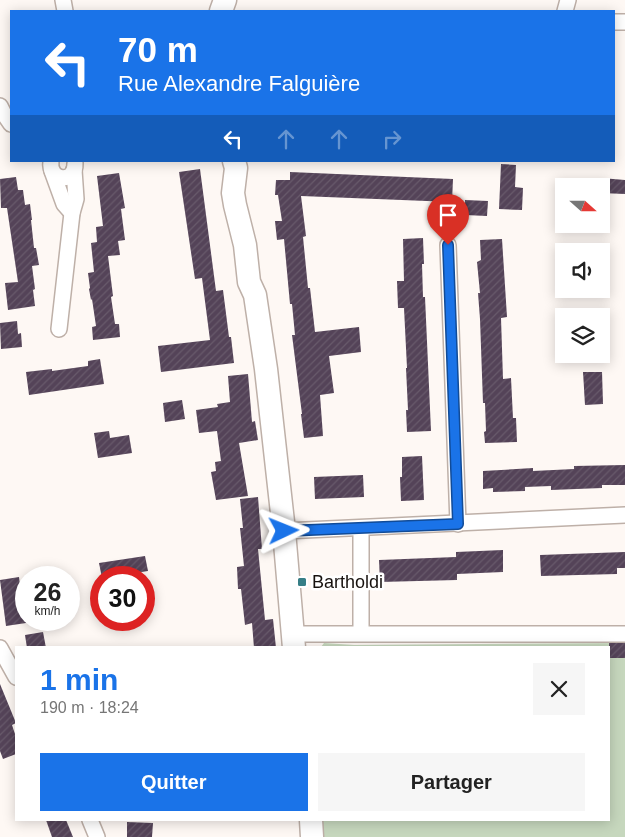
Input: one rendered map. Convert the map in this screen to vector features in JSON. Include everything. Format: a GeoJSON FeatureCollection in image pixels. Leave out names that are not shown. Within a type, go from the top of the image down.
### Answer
{"type":"FeatureCollection","features":[{"type":"Feature","properties":{"kind":"main road"},"geometry":{"type":"LineString","coordinates":[[234,162],[236,168],[233,193],[245,245],[249,282],[255,295],[266,369],[284,531],[293,641]]}},
{"type":"Feature","properties":{"kind":"main road"},"geometry":{"type":"LineString","coordinates":[[244,162],[246,207],[254,236],[259,279],[255,295]]}},
{"type":"Feature","properties":{"kind":"main road"},"geometry":{"type":"LineString","coordinates":[[312,821],[312,837]]}},
{"type":"Feature","properties":{"kind":"street"},"geometry":{"type":"LineString","coordinates":[[0,106],[10,123]]}},
{"type":"Feature","properties":{"kind":"street"},"geometry":{"type":"LineString","coordinates":[[49,164],[58,177],[65,178],[72,174],[74,166]]}},
{"type":"Feature","properties":{"kind":"street"},"geometry":{"type":"LineString","coordinates":[[49,164],[64,204],[72,212]]}},
{"type":"Feature","properties":{"kind":"street"},"geometry":{"type":"LineString","coordinates":[[59,329],[72,212],[76,200],[74,166]]}},
{"type":"Feature","properties":{"kind":"street"},"geometry":{"type":"LineString","coordinates":[[448,245],[458,524]]}},
{"type":"Feature","properties":{"kind":"street"},"geometry":{"type":"LineString","coordinates":[[284,531],[625,516]]}},
{"type":"Feature","properties":{"kind":"street"},"geometry":{"type":"LineString","coordinates":[[361,528],[361,633]]}},
{"type":"Feature","properties":{"kind":"street"},"geometry":{"type":"LineString","coordinates":[[293,641],[361,633],[625,634]]}},
{"type":"Feature","properties":{"kind":"street"},"geometry":{"type":"LineString","coordinates":[[0,648],[15,675]]}},
{"type":"Feature","properties":{"kind":"street"},"geometry":{"type":"LineString","coordinates":[[90,821],[97,837]]}},
{"type":"Feature","properties":{"kind":"green space"},"geometry":{"type":"Polygon","coordinates":[[[324,643],[354,645],[625,643],[625,837],[322,837],[322,821],[610,821],[610,646],[322,646],[324,643]]]}},
{"type":"Feature","properties":{"kind":"building"},"geometry":{"type":"Polygon","coordinates":[[[501,164],[516,165],[515,187],[523,188],[522,210],[499,209],[501,164]]]}},
{"type":"Feature","properties":{"kind":"building"},"geometry":{"type":"Polygon","coordinates":[[[200,169],[216,291],[223,290],[234,363],[161,372],[158,346],[210,340],[202,278],[195,279],[179,172],[200,169]]]}},
{"type":"Feature","properties":{"kind":"building"},"geometry":{"type":"Polygon","coordinates":[[[290,172],[453,179],[452,202],[301,196],[306,236],[303,237],[308,288],[310,288],[315,332],[359,327],[361,352],[329,356],[334,393],[320,395],[323,436],[304,438],[292,335],[295,335],[284,239],[277,240],[275,221],[282,221],[278,195],[275,195],[276,180],[290,180],[290,172]]]}},
{"type":"Feature","properties":{"kind":"building"},"geometry":{"type":"Polygon","coordinates":[[[119,173],[125,208],[121,209],[125,240],[118,241],[120,255],[108,256],[115,324],[119,324],[120,337],[93,340],[92,327],[96,326],[88,273],[94,272],[91,243],[97,242],[96,227],[103,226],[97,176],[119,173]]]}},
{"type":"Feature","properties":{"kind":"building"},"geometry":{"type":"Polygon","coordinates":[[[16,177],[18,190],[23,190],[25,205],[30,204],[34,248],[36,248],[39,265],[32,266],[35,306],[8,310],[5,283],[18,282],[7,208],[1,208],[0,179],[16,177]]]}},
{"type":"Feature","properties":{"kind":"building"},"geometry":{"type":"Polygon","coordinates":[[[610,179],[625,180],[625,194],[610,193],[610,179]]]}},
{"type":"Feature","properties":{"kind":"building"},"geometry":{"type":"Polygon","coordinates":[[[465,200],[488,201],[487,216],[465,215],[465,200]]]}},
{"type":"Feature","properties":{"kind":"building"},"geometry":{"type":"Polygon","coordinates":[[[423,238],[423,297],[425,297],[431,431],[407,432],[407,368],[404,308],[398,308],[397,281],[404,281],[403,239],[423,238]]]}},
{"type":"Feature","properties":{"kind":"building"},"geometry":{"type":"Polygon","coordinates":[[[502,239],[507,317],[501,318],[503,379],[511,378],[513,418],[516,418],[517,442],[485,443],[485,403],[483,403],[478,293],[480,293],[477,262],[481,260],[480,240],[502,239]]]}},
{"type":"Feature","properties":{"kind":"building"},"geometry":{"type":"Polygon","coordinates":[[[17,321],[18,334],[21,333],[22,347],[1,349],[0,323],[17,321]]]}},
{"type":"Feature","properties":{"kind":"building"},"geometry":{"type":"Polygon","coordinates":[[[100,359],[104,384],[29,395],[26,372],[52,369],[52,371],[88,366],[88,361],[100,359]]]}},
{"type":"Feature","properties":{"kind":"building"},"geometry":{"type":"Polygon","coordinates":[[[583,372],[602,372],[603,404],[585,405],[583,372]]]}},
{"type":"Feature","properties":{"kind":"building"},"geometry":{"type":"Polygon","coordinates":[[[248,374],[252,422],[255,421],[258,440],[239,443],[248,496],[216,500],[211,472],[216,471],[215,462],[221,461],[217,431],[199,433],[196,410],[218,407],[217,404],[230,402],[228,376],[248,374]]]}},
{"type":"Feature","properties":{"kind":"building"},"geometry":{"type":"Polygon","coordinates":[[[182,400],[185,419],[165,422],[163,403],[182,400]]]}},
{"type":"Feature","properties":{"kind":"building"},"geometry":{"type":"Polygon","coordinates":[[[109,431],[110,438],[129,435],[132,453],[98,458],[94,433],[109,431]]]}},
{"type":"Feature","properties":{"kind":"building"},"geometry":{"type":"Polygon","coordinates":[[[422,456],[424,500],[401,501],[400,477],[402,477],[402,457],[422,456]]]}},
{"type":"Feature","properties":{"kind":"building"},"geometry":{"type":"Polygon","coordinates":[[[625,465],[625,485],[602,485],[602,488],[551,490],[551,486],[525,487],[525,491],[493,492],[493,488],[483,489],[483,471],[533,468],[533,471],[574,469],[574,466],[625,465]]]}},
{"type":"Feature","properties":{"kind":"building"},"geometry":{"type":"Polygon","coordinates":[[[363,475],[364,497],[315,499],[314,477],[363,475]]]}},
{"type":"Feature","properties":{"kind":"building"},"geometry":{"type":"Polygon","coordinates":[[[258,497],[262,549],[258,549],[265,620],[273,619],[276,646],[254,646],[252,623],[245,625],[241,589],[238,589],[237,567],[244,566],[240,528],[243,528],[240,499],[258,497]]]}},
{"type":"Feature","properties":{"kind":"building"},"geometry":{"type":"Polygon","coordinates":[[[503,550],[503,572],[457,574],[457,580],[380,582],[379,560],[456,557],[456,552],[503,550]]]}},
{"type":"Feature","properties":{"kind":"building"},"geometry":{"type":"Polygon","coordinates":[[[625,552],[625,568],[617,568],[617,574],[541,576],[540,555],[625,552]]]}},
{"type":"Feature","properties":{"kind":"building"},"geometry":{"type":"Polygon","coordinates":[[[145,556],[147,566],[100,566],[99,563],[145,556]]]}},
{"type":"Feature","properties":{"kind":"building"},"geometry":{"type":"Polygon","coordinates":[[[15,578],[15,625],[6,626],[0,580],[15,578]]]}},
{"type":"Feature","properties":{"kind":"building"},"geometry":{"type":"Polygon","coordinates":[[[43,632],[46,646],[27,646],[25,635],[43,632]]]}},
{"type":"Feature","properties":{"kind":"building"},"geometry":{"type":"Polygon","coordinates":[[[609,643],[625,643],[625,658],[610,658],[609,643]]]}},
{"type":"Feature","properties":{"kind":"building"},"geometry":{"type":"Polygon","coordinates":[[[0,684],[15,721],[15,724],[12,725],[15,734],[15,754],[3,759],[0,751],[0,684]]]}},
{"type":"Feature","properties":{"kind":"building"},"geometry":{"type":"Polygon","coordinates":[[[46,821],[66,821],[73,837],[52,837],[46,821]]]}},
{"type":"Feature","properties":{"kind":"building"},"geometry":{"type":"Polygon","coordinates":[[[127,822],[153,823],[152,837],[127,837],[127,822]]]}},
{"type":"Feature","properties":{"kind":"place","name":"Bartholdi"},"geometry":{"type":"Point","coordinates":[302,582]}},
{"type":"Feature","properties":{"kind":"route"},"geometry":{"type":"LineString","coordinates":[[284,531],[458,524],[448,245]]}}]}
